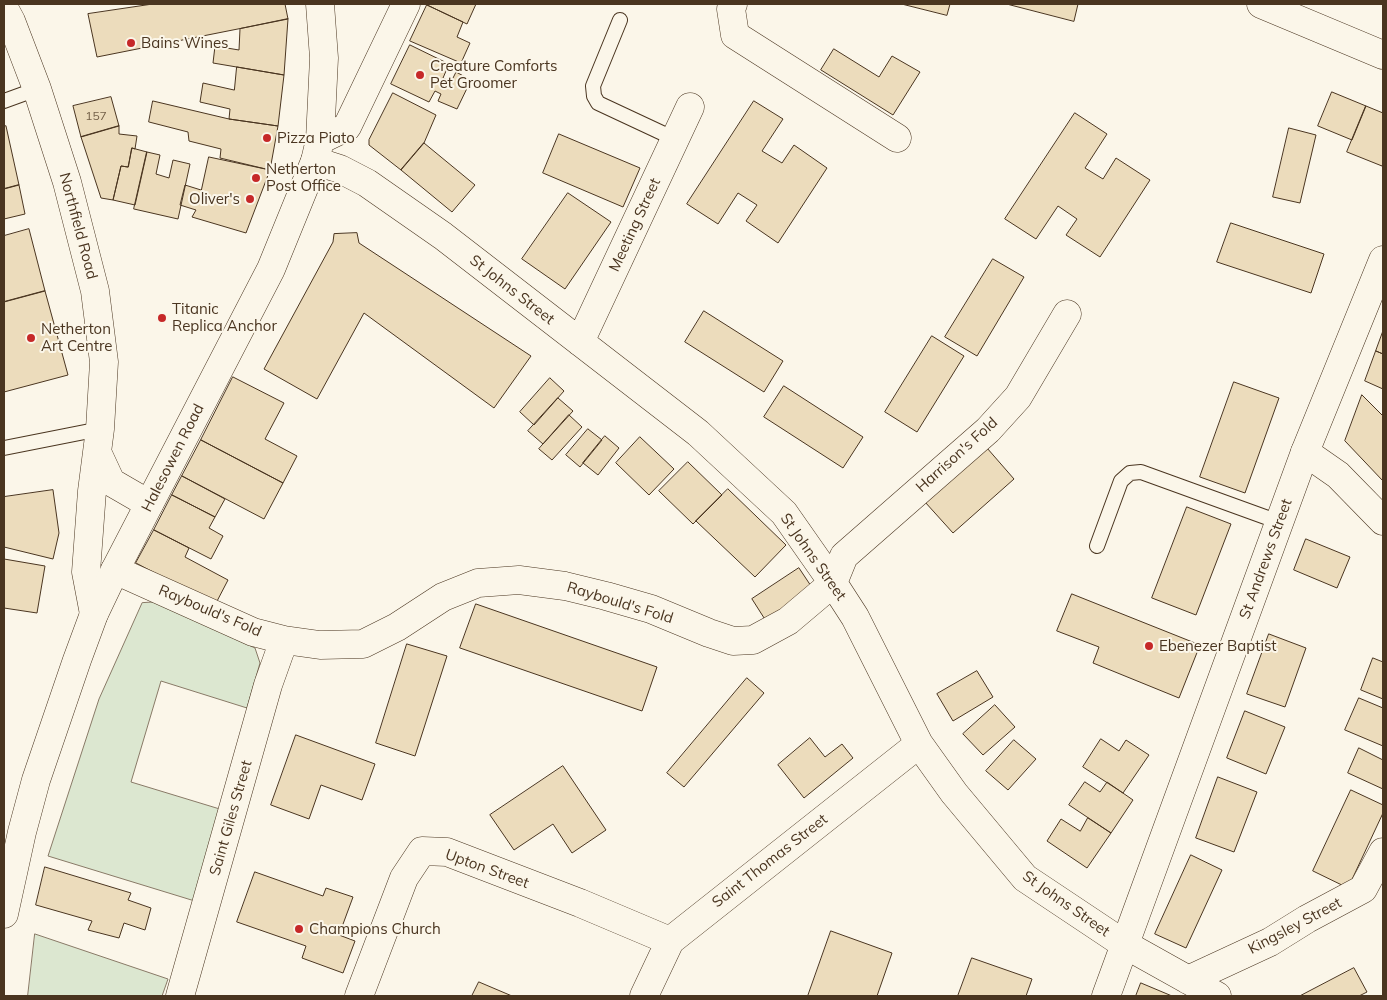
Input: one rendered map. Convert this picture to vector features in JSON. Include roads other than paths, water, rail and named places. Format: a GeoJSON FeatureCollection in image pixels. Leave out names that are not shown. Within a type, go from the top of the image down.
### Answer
{"type":"FeatureCollection","features":[{"type":"Feature","properties":{"kind":"street","name":"Halesowen Road"},"geometry":{"type":"LineString","coordinates":[[4,914],[28,806],[94,614],[271,269],[317,151],[324,58],[320,4]]}},
{"type":"Feature","properties":{"kind":"street"},"geometry":{"type":"LineString","coordinates":[[317,151],[347,127],[406,4]]}},
{"type":"Feature","properties":{"kind":"street"},"geometry":{"type":"LineString","coordinates":[[733,4],[731,9],[735,35],[897,138]]}},
{"type":"Feature","properties":{"kind":"street"},"geometry":{"type":"LineString","coordinates":[[1261,4],[1383,56]]}},
{"type":"Feature","properties":{"kind":"street","name":"Northfield Road"},"geometry":{"type":"LineString","coordinates":[[4,8],[11,21],[37,89],[67,182],[94,292],[104,362],[99,441],[92,491],[86,572],[94,614]]}},
{"type":"Feature","properties":{"kind":"street","name":"Meeting Street"},"geometry":{"type":"LineString","coordinates":[[580,342],[690,107]]}},
{"type":"Feature","properties":{"kind":"street","name":"St Johns Street"},"geometry":{"type":"LineString","coordinates":[[317,151],[340,169],[367,183],[443,236],[698,432],[784,513],[855,618],[919,744],[954,794],[1025,878],[1124,944],[1216,996]]}},
{"type":"Feature","properties":{"kind":"street","name":"St Andrews Street"},"geometry":{"type":"LineString","coordinates":[[1106,996],[1305,452],[1383,260]]}},
{"type":"Feature","properties":{"kind":"street","name":"Harrison's Fold"},"geometry":{"type":"LineString","coordinates":[[833,583],[844,556],[988,430],[1018,397],[1067,314]]}},
{"type":"Feature","properties":{"kind":"street","name":"Northfield Road"},"geometry":{"type":"LineString","coordinates":[[99,441],[111,482],[149,504]]}},
{"type":"Feature","properties":{"kind":"street"},"geometry":{"type":"LineString","coordinates":[[1305,452],[1338,475],[1383,521]]}},
{"type":"Feature","properties":{"kind":"street","name":"Raybould's Fold"},"geometry":{"type":"LineString","coordinates":[[115,570],[254,632],[284,640],[320,645],[363,644],[397,627],[443,597],[478,583],[519,580],[565,586],[606,596],[651,609],[709,633],[733,640],[752,640],[788,622],[833,583]]}},
{"type":"Feature","properties":{"kind":"street","name":"Saint Giles Street"},"geometry":{"type":"LineString","coordinates":[[180,996],[268,685],[284,640]]}},
{"type":"Feature","properties":{"kind":"street","name":"Saint Thomas Street"},"geometry":{"type":"LineString","coordinates":[[644,996],[670,941],[919,744]]}},
{"type":"Feature","properties":{"kind":"street","name":"Upton Street"},"geometry":{"type":"LineString","coordinates":[[359,996],[404,878],[422,851],[447,852],[580,903],[670,941]]}},
{"type":"Feature","properties":{"kind":"street","name":"Kingsley Street"},"geometry":{"type":"LineString","coordinates":[[1188,980],[1270,942],[1307,919],[1373,892],[1383,852]]}},
{"type":"Feature","properties":{"kind":"lane"},"geometry":{"type":"LineString","coordinates":[[620,20],[593,86],[594,96],[598,103],[675,139]]}},
{"type":"Feature","properties":{"kind":"lane"},"geometry":{"type":"LineString","coordinates":[[4,101],[37,89]]}},
{"type":"Feature","properties":{"kind":"lane"},"geometry":{"type":"LineString","coordinates":[[4,448],[99,441]]}},
{"type":"Feature","properties":{"kind":"lane"},"geometry":{"type":"LineString","coordinates":[[1097,546],[1121,481],[1130,473],[1141,472],[1280,522]]}},
{"type":"Feature","properties":{"kind":"place","name":"Bains Wines"},"geometry":{"type":"Point","coordinates":[131,43]}},
{"type":"Feature","properties":{"kind":"place","name":"Creature Comforts Pet Groomer"},"geometry":{"type":"Point","coordinates":[420,75]}},
{"type":"Feature","properties":{"kind":"place","name":"Pizza Piato"},"geometry":{"type":"Point","coordinates":[267,138]}},
{"type":"Feature","properties":{"kind":"place","name":"Netherton Post Office"},"geometry":{"type":"Point","coordinates":[256,178]}},
{"type":"Feature","properties":{"kind":"place","name":"Oliver's"},"geometry":{"type":"Point","coordinates":[250,199]}},
{"type":"Feature","properties":{"kind":"place","name":"Titanic Replica Anchor"},"geometry":{"type":"Point","coordinates":[162,318]}},
{"type":"Feature","properties":{"kind":"place","name":"Netherton Art Centre"},"geometry":{"type":"Point","coordinates":[31,338]}},
{"type":"Feature","properties":{"kind":"place","name":"Ebenezer Baptist"},"geometry":{"type":"Point","coordinates":[1149,646]}},
{"type":"Feature","properties":{"kind":"place","name":"Champions Church"},"geometry":{"type":"Point","coordinates":[299,929]}}]}
